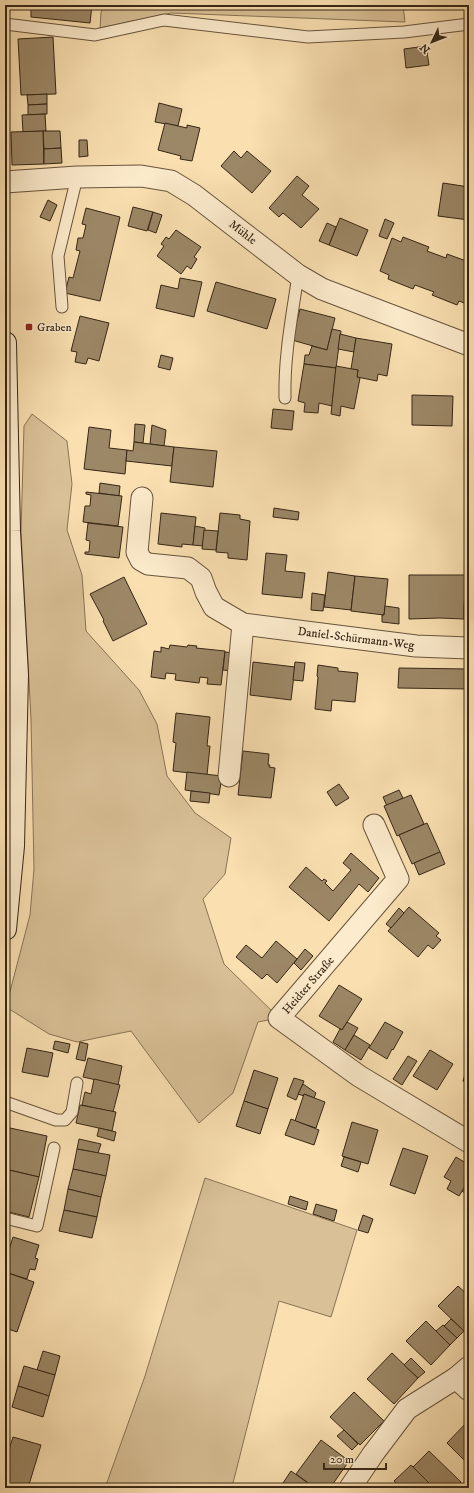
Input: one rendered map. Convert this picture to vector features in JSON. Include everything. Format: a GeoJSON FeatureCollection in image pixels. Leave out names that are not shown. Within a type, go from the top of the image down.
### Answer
{"type":"FeatureCollection","features":[{"type":"Feature","properties":{"kind":"main road"},"geometry":{"type":"LineString","coordinates":[[5,343],[9,531],[17,675],[13,846],[5,929]]}},
{"type":"Feature","properties":{"kind":"street","name":"Mühle"},"geometry":{"type":"LineString","coordinates":[[5,182],[77,177],[141,176],[171,181],[194,194],[298,275],[322,289],[468,344]]}},
{"type":"Feature","properties":{"kind":"street","name":"Daniel-Schürmann-Weg"},"geometry":{"type":"LineString","coordinates":[[142,498],[136,552],[141,560],[148,564],[188,568],[201,578],[214,607],[243,624],[416,646],[469,648]]}},
{"type":"Feature","properties":{"kind":"street"},"geometry":{"type":"LineString","coordinates":[[228,776],[243,624]]}},
{"type":"Feature","properties":{"kind":"street","name":"Heidter Straße"},"geometry":{"type":"LineString","coordinates":[[374,824],[398,879],[279,1018],[359,1076],[469,1142]]}},
{"type":"Feature","properties":{"kind":"street"},"geometry":{"type":"LineString","coordinates":[[350,1488],[407,1408],[465,1379]]}},
{"type":"Feature","properties":{"kind":"lane"},"geometry":{"type":"LineString","coordinates":[[5,24],[95,35],[164,20],[308,37],[404,32],[469,24]]}},
{"type":"Feature","properties":{"kind":"lane"},"geometry":{"type":"LineString","coordinates":[[62,307],[58,256],[77,177]]}},
{"type":"Feature","properties":{"kind":"lane"},"geometry":{"type":"LineString","coordinates":[[285,398],[286,354],[298,275]]}},
{"type":"Feature","properties":{"kind":"lane"},"geometry":{"type":"LineString","coordinates":[[5,1102],[56,1120],[65,1120],[72,1112],[77,1083]]}},
{"type":"Feature","properties":{"kind":"lane"},"geometry":{"type":"LineString","coordinates":[[5,1218],[37,1226],[54,1148]]}},
{"type":"Feature","properties":{"kind":"shaded area"},"geometry":{"type":"Polygon","coordinates":[[[106,5],[403,5],[405,22],[171,13],[100,28],[101,12],[106,5]]]}},
{"type":"Feature","properties":{"kind":"shaded area"},"geometry":{"type":"Polygon","coordinates":[[[32,414],[67,441],[72,484],[67,530],[82,575],[86,631],[139,690],[157,724],[167,776],[195,813],[231,838],[225,874],[203,899],[224,964],[279,1018],[258,1022],[233,1093],[199,1123],[131,1031],[77,1042],[49,1034],[6,1007],[30,915],[34,869],[31,719],[21,532],[24,426],[32,414]]]}},
{"type":"Feature","properties":{"kind":"shaded area"},"geometry":{"type":"Polygon","coordinates":[[[205,1178],[357,1230],[331,1317],[279,1301],[233,1488],[105,1488],[145,1376],[205,1178]]]}},
{"type":"Feature","properties":{"kind":"building"},"geometry":{"type":"Polygon","coordinates":[[[31,5],[92,5],[90,23],[31,17],[31,5]]]}},
{"type":"Feature","properties":{"kind":"building"},"geometry":{"type":"Polygon","coordinates":[[[53,37],[56,94],[21,95],[18,39],[53,37]]]}},
{"type":"Feature","properties":{"kind":"building"},"geometry":{"type":"Polygon","coordinates":[[[426,46],[429,65],[406,68],[404,49],[426,46]]]}},
{"type":"Feature","properties":{"kind":"building"},"geometry":{"type":"Polygon","coordinates":[[[47,94],[47,104],[28,105],[27,95],[47,94]]]}},
{"type":"Feature","properties":{"kind":"building"},"geometry":{"type":"Polygon","coordinates":[[[159,103],[182,109],[178,126],[155,122],[159,103]]]}},
{"type":"Feature","properties":{"kind":"building"},"geometry":{"type":"Polygon","coordinates":[[[47,104],[47,114],[28,115],[28,105],[47,104]]]}},
{"type":"Feature","properties":{"kind":"building"},"geometry":{"type":"Polygon","coordinates":[[[45,114],[46,131],[23,132],[22,115],[45,114]]]}},
{"type":"Feature","properties":{"kind":"building"},"geometry":{"type":"Polygon","coordinates":[[[165,123],[187,128],[187,125],[200,128],[192,161],[180,159],[181,156],[158,150],[165,123]]]}},
{"type":"Feature","properties":{"kind":"building"},"geometry":{"type":"Polygon","coordinates":[[[43,131],[60,131],[61,148],[44,149],[43,131]]]}},
{"type":"Feature","properties":{"kind":"building"},"geometry":{"type":"Polygon","coordinates":[[[43,131],[44,164],[12,165],[11,132],[43,131]]]}},
{"type":"Feature","properties":{"kind":"building"},"geometry":{"type":"Polygon","coordinates":[[[79,140],[87,140],[88,156],[79,157],[79,140]]]}},
{"type":"Feature","properties":{"kind":"building"},"geometry":{"type":"Polygon","coordinates":[[[61,148],[62,163],[44,164],[44,149],[61,148]]]}},
{"type":"Feature","properties":{"kind":"building"},"geometry":{"type":"Polygon","coordinates":[[[234,151],[241,158],[247,151],[271,171],[252,193],[221,166],[234,151]]]}},
{"type":"Feature","properties":{"kind":"building"},"geometry":{"type":"Polygon","coordinates":[[[297,176],[309,186],[302,195],[319,209],[301,228],[283,213],[279,217],[269,208],[297,176]]]}},
{"type":"Feature","properties":{"kind":"building"},"geometry":{"type":"Polygon","coordinates":[[[443,183],[469,187],[469,220],[438,216],[443,183]]]}},
{"type":"Feature","properties":{"kind":"building"},"geometry":{"type":"Polygon","coordinates":[[[48,200],[57,205],[50,221],[40,217],[48,200]]]}},
{"type":"Feature","properties":{"kind":"building"},"geometry":{"type":"Polygon","coordinates":[[[133,207],[153,212],[147,231],[128,226],[133,207]]]}},
{"type":"Feature","properties":{"kind":"building"},"geometry":{"type":"Polygon","coordinates":[[[86,208],[120,217],[100,301],[65,293],[69,277],[73,278],[80,251],[76,250],[78,238],[83,238],[86,225],[82,224],[86,208]]]}},
{"type":"Feature","properties":{"kind":"building"},"geometry":{"type":"Polygon","coordinates":[[[153,212],[162,215],[156,233],[148,230],[153,212]]]}},
{"type":"Feature","properties":{"kind":"building"},"geometry":{"type":"Polygon","coordinates":[[[340,218],[368,230],[357,256],[329,245],[340,218]]]}},
{"type":"Feature","properties":{"kind":"building"},"geometry":{"type":"Polygon","coordinates":[[[385,219],[394,223],[387,239],[379,236],[385,219]]]}},
{"type":"Feature","properties":{"kind":"building"},"geometry":{"type":"Polygon","coordinates":[[[327,223],[336,227],[329,245],[319,241],[327,223]]]}},
{"type":"Feature","properties":{"kind":"building"},"geometry":{"type":"Polygon","coordinates":[[[176,230],[201,247],[194,257],[197,259],[191,269],[187,266],[181,274],[157,256],[164,246],[161,244],[166,237],[169,239],[176,230]]]}},
{"type":"Feature","properties":{"kind":"building"},"geometry":{"type":"Polygon","coordinates":[[[403,237],[429,247],[427,251],[446,258],[447,254],[469,262],[469,305],[459,301],[457,305],[432,295],[434,292],[415,285],[413,289],[388,279],[389,275],[380,271],[392,238],[401,242],[403,237]]]}},
{"type":"Feature","properties":{"kind":"building"},"geometry":{"type":"Polygon","coordinates":[[[180,278],[202,282],[194,317],[156,308],[161,285],[178,289],[180,278]]]}},
{"type":"Feature","properties":{"kind":"building"},"geometry":{"type":"Polygon","coordinates":[[[216,282],[276,299],[267,329],[207,311],[216,282]]]}},
{"type":"Feature","properties":{"kind":"building"},"geometry":{"type":"Polygon","coordinates":[[[300,309],[335,318],[327,350],[292,340],[300,309]]]}},
{"type":"Feature","properties":{"kind":"building"},"geometry":{"type":"Polygon","coordinates":[[[80,316],[109,323],[99,361],[88,358],[86,364],[75,362],[77,352],[71,351],[80,316]]]}},
{"type":"Feature","properties":{"kind":"building"},"geometry":{"type":"Polygon","coordinates":[[[332,329],[341,331],[336,368],[304,364],[305,355],[309,355],[312,346],[327,350],[332,329]]]}},
{"type":"Feature","properties":{"kind":"building"},"geometry":{"type":"Polygon","coordinates":[[[340,334],[356,338],[354,352],[338,349],[340,334]]]}},
{"type":"Feature","properties":{"kind":"building"},"geometry":{"type":"Polygon","coordinates":[[[356,338],[392,344],[387,376],[378,374],[377,381],[357,377],[358,370],[351,369],[356,338]]]}},
{"type":"Feature","properties":{"kind":"building"},"geometry":{"type":"Polygon","coordinates":[[[161,355],[173,358],[170,370],[158,367],[161,355]]]}},
{"type":"Feature","properties":{"kind":"building"},"geometry":{"type":"Polygon","coordinates":[[[304,364],[336,368],[332,406],[319,403],[318,413],[304,412],[305,403],[298,401],[304,364]]]}},
{"type":"Feature","properties":{"kind":"building"},"geometry":{"type":"Polygon","coordinates":[[[336,366],[358,370],[357,377],[360,378],[354,409],[341,406],[340,416],[331,414],[336,366]]]}},
{"type":"Feature","properties":{"kind":"building"},"geometry":{"type":"Polygon","coordinates":[[[412,395],[453,396],[452,426],[412,425],[412,395]]]}},
{"type":"Feature","properties":{"kind":"building"},"geometry":{"type":"Polygon","coordinates":[[[273,409],[294,411],[292,430],[271,428],[273,409]]]}},
{"type":"Feature","properties":{"kind":"building"},"geometry":{"type":"Polygon","coordinates":[[[135,424],[145,425],[143,443],[134,442],[135,424]]]}},
{"type":"Feature","properties":{"kind":"building"},"geometry":{"type":"Polygon","coordinates":[[[152,425],[166,430],[164,446],[150,444],[152,425]]]}},
{"type":"Feature","properties":{"kind":"building"},"geometry":{"type":"Polygon","coordinates":[[[89,427],[111,430],[109,448],[127,450],[125,474],[84,469],[89,427]]]}},
{"type":"Feature","properties":{"kind":"building"},"geometry":{"type":"Polygon","coordinates":[[[134,442],[174,447],[172,466],[126,461],[127,450],[133,451],[134,442]]]}},
{"type":"Feature","properties":{"kind":"building"},"geometry":{"type":"Polygon","coordinates":[[[174,447],[217,451],[213,487],[170,482],[174,447]]]}},
{"type":"Feature","properties":{"kind":"building"},"geometry":{"type":"Polygon","coordinates":[[[100,483],[120,486],[119,496],[99,493],[100,483]]]}},
{"type":"Feature","properties":{"kind":"building"},"geometry":{"type":"Polygon","coordinates":[[[86,492],[122,496],[118,526],[83,522],[85,506],[90,506],[91,495],[86,494],[86,492]]]}},
{"type":"Feature","properties":{"kind":"building"},"geometry":{"type":"Polygon","coordinates":[[[274,508],[299,512],[298,520],[273,517],[274,508]]]}},
{"type":"Feature","properties":{"kind":"building"},"geometry":{"type":"Polygon","coordinates":[[[161,513],[196,517],[193,545],[182,544],[182,547],[158,544],[161,513]]]}},
{"type":"Feature","properties":{"kind":"building"},"geometry":{"type":"Polygon","coordinates":[[[220,513],[240,515],[240,519],[250,521],[247,560],[228,558],[228,553],[216,552],[220,513]]]}},
{"type":"Feature","properties":{"kind":"building"},"geometry":{"type":"Polygon","coordinates":[[[88,523],[123,527],[119,558],[85,554],[85,552],[89,552],[90,541],[86,540],[88,523]]]}},
{"type":"Feature","properties":{"kind":"building"},"geometry":{"type":"Polygon","coordinates":[[[195,526],[205,528],[203,546],[193,545],[195,526]]]}},
{"type":"Feature","properties":{"kind":"building"},"geometry":{"type":"Polygon","coordinates":[[[204,530],[218,531],[216,550],[202,549],[204,530]]]}},
{"type":"Feature","properties":{"kind":"building"},"geometry":{"type":"Polygon","coordinates":[[[266,553],[287,555],[285,571],[305,573],[302,598],[262,594],[266,553]]]}},
{"type":"Feature","properties":{"kind":"building"},"geometry":{"type":"Polygon","coordinates":[[[328,572],[355,576],[351,610],[324,607],[328,572]]]}},
{"type":"Feature","properties":{"kind":"building"},"geometry":{"type":"Polygon","coordinates":[[[409,575],[465,575],[464,619],[409,619],[409,575]]]}},
{"type":"Feature","properties":{"kind":"building"},"geometry":{"type":"Polygon","coordinates":[[[355,576],[388,579],[384,615],[351,611],[355,576]]]}},
{"type":"Feature","properties":{"kind":"building"},"geometry":{"type":"Polygon","coordinates":[[[124,577],[147,624],[113,641],[90,594],[124,577]]]}},
{"type":"Feature","properties":{"kind":"building"},"geometry":{"type":"Polygon","coordinates":[[[312,593],[325,595],[323,611],[311,610],[312,593]]]}},
{"type":"Feature","properties":{"kind":"building"},"geometry":{"type":"Polygon","coordinates":[[[464,605],[469,605],[469,619],[464,619],[464,605]]]}},
{"type":"Feature","properties":{"kind":"building"},"geometry":{"type":"Polygon","coordinates":[[[385,606],[399,608],[399,624],[382,622],[382,615],[384,615],[385,606]]]}},
{"type":"Feature","properties":{"kind":"building"},"geometry":{"type":"Polygon","coordinates":[[[170,645],[187,647],[188,645],[197,646],[196,648],[225,651],[221,685],[207,684],[208,678],[200,677],[199,683],[175,680],[176,674],[166,673],[165,679],[151,677],[154,651],[161,652],[161,647],[169,649],[170,645]]]}},
{"type":"Feature","properties":{"kind":"building"},"geometry":{"type":"Polygon","coordinates":[[[225,652],[234,653],[232,671],[223,670],[225,652]]]}},
{"type":"Feature","properties":{"kind":"building"},"geometry":{"type":"Polygon","coordinates":[[[253,662],[295,667],[291,700],[250,695],[253,662]]]}},
{"type":"Feature","properties":{"kind":"building"},"geometry":{"type":"Polygon","coordinates":[[[295,662],[305,663],[303,681],[293,680],[295,662]]]}},
{"type":"Feature","properties":{"kind":"building"},"geometry":{"type":"Polygon","coordinates":[[[318,665],[338,668],[338,671],[358,673],[355,702],[332,700],[331,711],[315,709],[318,665]]]}},
{"type":"Feature","properties":{"kind":"building"},"geometry":{"type":"Polygon","coordinates":[[[399,668],[469,669],[469,689],[398,688],[399,668]]]}},
{"type":"Feature","properties":{"kind":"building"},"geometry":{"type":"Polygon","coordinates":[[[176,713],[210,717],[207,746],[210,746],[207,775],[173,771],[176,743],[173,742],[176,713]]]}},
{"type":"Feature","properties":{"kind":"building"},"geometry":{"type":"Polygon","coordinates":[[[243,751],[269,754],[268,765],[270,765],[269,767],[275,768],[271,798],[238,795],[243,751]]]}},
{"type":"Feature","properties":{"kind":"building"},"geometry":{"type":"Polygon","coordinates":[[[187,772],[222,776],[219,795],[185,790],[187,772]]]}},
{"type":"Feature","properties":{"kind":"building"},"geometry":{"type":"Polygon","coordinates":[[[339,784],[349,798],[336,806],[327,792],[339,784]]]}},
{"type":"Feature","properties":{"kind":"building"},"geometry":{"type":"Polygon","coordinates":[[[399,790],[403,798],[387,806],[383,797],[399,790]]]}},
{"type":"Feature","properties":{"kind":"building"},"geometry":{"type":"Polygon","coordinates":[[[191,791],[210,793],[209,803],[190,801],[191,791]]]}},
{"type":"Feature","properties":{"kind":"building"},"geometry":{"type":"Polygon","coordinates":[[[411,795],[424,824],[397,836],[384,806],[411,795]]]}},
{"type":"Feature","properties":{"kind":"building"},"geometry":{"type":"Polygon","coordinates":[[[427,823],[440,852],[412,864],[399,835],[427,823]]]}},
{"type":"Feature","properties":{"kind":"building"},"geometry":{"type":"Polygon","coordinates":[[[440,852],[445,864],[419,875],[414,863],[440,852]]]}},
{"type":"Feature","properties":{"kind":"building"},"geometry":{"type":"Polygon","coordinates":[[[351,853],[379,878],[368,892],[359,884],[329,921],[289,887],[306,867],[322,881],[324,879],[327,881],[325,883],[333,891],[351,870],[343,863],[351,853]]]}},
{"type":"Feature","properties":{"kind":"building"},"geometry":{"type":"Polygon","coordinates":[[[409,907],[439,933],[436,936],[441,940],[433,949],[428,945],[418,957],[388,931],[409,907]]]}},
{"type":"Feature","properties":{"kind":"building"},"geometry":{"type":"Polygon","coordinates":[[[399,908],[404,913],[391,928],[386,924],[399,908]]]}},
{"type":"Feature","properties":{"kind":"building"},"geometry":{"type":"Polygon","coordinates":[[[276,941],[297,959],[277,983],[267,974],[262,979],[236,957],[246,945],[262,958],[276,941]]]}},
{"type":"Feature","properties":{"kind":"building"},"geometry":{"type":"Polygon","coordinates":[[[305,949],[313,956],[301,970],[294,963],[305,949]]]}},
{"type":"Feature","properties":{"kind":"building"},"geometry":{"type":"Polygon","coordinates":[[[339,985],[362,999],[342,1030],[319,1016],[339,985]]]}},
{"type":"Feature","properties":{"kind":"building"},"geometry":{"type":"Polygon","coordinates":[[[347,1022],[358,1028],[345,1050],[333,1042],[340,1029],[342,1030],[347,1022]]]}},
{"type":"Feature","properties":{"kind":"building"},"geometry":{"type":"Polygon","coordinates":[[[385,1022],[403,1032],[387,1059],[369,1048],[385,1022]]]}},
{"type":"Feature","properties":{"kind":"building"},"geometry":{"type":"Polygon","coordinates":[[[354,1035],[370,1045],[361,1060],[345,1050],[354,1035]]]}},
{"type":"Feature","properties":{"kind":"building"},"geometry":{"type":"Polygon","coordinates":[[[55,1041],[70,1044],[68,1053],[53,1049],[55,1041]]]}},
{"type":"Feature","properties":{"kind":"building"},"geometry":{"type":"Polygon","coordinates":[[[80,1042],[88,1044],[85,1061],[76,1059],[80,1042]]]}},
{"type":"Feature","properties":{"kind":"building"},"geometry":{"type":"Polygon","coordinates":[[[27,1048],[53,1053],[48,1077],[22,1072],[27,1048]]]}},
{"type":"Feature","properties":{"kind":"building"},"geometry":{"type":"Polygon","coordinates":[[[430,1050],[453,1064],[437,1090],[413,1076],[430,1050]]]}},
{"type":"Feature","properties":{"kind":"building"},"geometry":{"type":"Polygon","coordinates":[[[408,1056],[417,1061],[402,1085],[393,1079],[408,1056]]]}},
{"type":"Feature","properties":{"kind":"building"},"geometry":{"type":"Polygon","coordinates":[[[88,1058],[122,1066],[118,1085],[83,1077],[88,1058]]]}},
{"type":"Feature","properties":{"kind":"building"},"geometry":{"type":"Polygon","coordinates":[[[469,1064],[469,1085],[463,1081],[469,1064]]]}},
{"type":"Feature","properties":{"kind":"building"},"geometry":{"type":"Polygon","coordinates":[[[254,1070],[278,1078],[268,1109],[244,1101],[254,1070]]]}},
{"type":"Feature","properties":{"kind":"building"},"geometry":{"type":"Polygon","coordinates":[[[294,1078],[304,1081],[296,1100],[287,1096],[294,1078]]]}},
{"type":"Feature","properties":{"kind":"building"},"geometry":{"type":"Polygon","coordinates":[[[94,1079],[120,1085],[113,1112],[82,1105],[85,1092],[91,1094],[94,1079]]]}},
{"type":"Feature","properties":{"kind":"building"},"geometry":{"type":"Polygon","coordinates":[[[303,1084],[316,1093],[314,1098],[304,1094],[304,1096],[298,1094],[303,1084]]]}},
{"type":"Feature","properties":{"kind":"building"},"geometry":{"type":"Polygon","coordinates":[[[304,1094],[325,1102],[316,1128],[295,1121],[304,1094]]]}},
{"type":"Feature","properties":{"kind":"building"},"geometry":{"type":"Polygon","coordinates":[[[244,1101],[268,1109],[260,1134],[236,1126],[244,1101]]]}},
{"type":"Feature","properties":{"kind":"building"},"geometry":{"type":"Polygon","coordinates":[[[80,1105],[116,1112],[112,1131],[76,1123],[80,1105]]]}},
{"type":"Feature","properties":{"kind":"building"},"geometry":{"type":"Polygon","coordinates":[[[291,1119],[319,1130],[314,1145],[285,1135],[291,1119]]]}},
{"type":"Feature","properties":{"kind":"building"},"geometry":{"type":"Polygon","coordinates":[[[352,1122],[378,1130],[368,1164],[342,1156],[352,1122]]]}},
{"type":"Feature","properties":{"kind":"building"},"geometry":{"type":"Polygon","coordinates":[[[10,1128],[47,1136],[39,1177],[5,1169],[5,1149],[10,1128]]]}},
{"type":"Feature","properties":{"kind":"building"},"geometry":{"type":"Polygon","coordinates":[[[99,1128],[116,1132],[114,1141],[97,1136],[99,1128]]]}},
{"type":"Feature","properties":{"kind":"building"},"geometry":{"type":"Polygon","coordinates":[[[79,1139],[101,1144],[98,1153],[77,1149],[79,1139]]]}},
{"type":"Feature","properties":{"kind":"building"},"geometry":{"type":"Polygon","coordinates":[[[403,1148],[428,1156],[415,1194],[390,1185],[403,1148]]]}},
{"type":"Feature","properties":{"kind":"building"},"geometry":{"type":"Polygon","coordinates":[[[77,1149],[110,1155],[106,1176],[73,1169],[77,1149]]]}},
{"type":"Feature","properties":{"kind":"building"},"geometry":{"type":"Polygon","coordinates":[[[344,1157],[361,1162],[358,1172],[341,1166],[344,1157]]]}},
{"type":"Feature","properties":{"kind":"building"},"geometry":{"type":"Polygon","coordinates":[[[456,1157],[469,1165],[469,1180],[459,1196],[447,1189],[451,1181],[444,1177],[456,1157]]]}},
{"type":"Feature","properties":{"kind":"building"},"geometry":{"type":"Polygon","coordinates":[[[5,1169],[39,1177],[29,1217],[5,1211],[5,1169]]]}},
{"type":"Feature","properties":{"kind":"building"},"geometry":{"type":"Polygon","coordinates":[[[73,1169],[106,1176],[101,1197],[68,1189],[73,1169]]]}},
{"type":"Feature","properties":{"kind":"building"},"geometry":{"type":"Polygon","coordinates":[[[469,1180],[469,1196],[462,1191],[469,1180]]]}},
{"type":"Feature","properties":{"kind":"building"},"geometry":{"type":"Polygon","coordinates":[[[68,1189],[101,1197],[97,1217],[64,1210],[68,1189]]]}},
{"type":"Feature","properties":{"kind":"building"},"geometry":{"type":"Polygon","coordinates":[[[290,1196],[308,1202],[306,1210],[288,1204],[290,1196]]]}},
{"type":"Feature","properties":{"kind":"building"},"geometry":{"type":"Polygon","coordinates":[[[316,1204],[337,1210],[334,1221],[313,1214],[316,1204]]]}},
{"type":"Feature","properties":{"kind":"building"},"geometry":{"type":"Polygon","coordinates":[[[64,1210],[97,1217],[92,1238],[59,1231],[64,1210]]]}},
{"type":"Feature","properties":{"kind":"building"},"geometry":{"type":"Polygon","coordinates":[[[363,1215],[373,1219],[368,1233],[358,1230],[363,1215]]]}},
{"type":"Feature","properties":{"kind":"building"},"geometry":{"type":"Polygon","coordinates":[[[13,1237],[39,1245],[35,1258],[38,1259],[35,1270],[30,1269],[27,1279],[5,1272],[5,1262],[13,1237]]]}},
{"type":"Feature","properties":{"kind":"building"},"geometry":{"type":"Polygon","coordinates":[[[5,1272],[34,1282],[17,1332],[5,1328],[5,1272]]]}},
{"type":"Feature","properties":{"kind":"building"},"geometry":{"type":"Polygon","coordinates":[[[458,1286],[469,1296],[469,1326],[464,1331],[438,1306],[458,1286]]]}},
{"type":"Feature","properties":{"kind":"building"},"geometry":{"type":"Polygon","coordinates":[[[451,1319],[464,1331],[457,1338],[444,1326],[451,1319]]]}},
{"type":"Feature","properties":{"kind":"building"},"geometry":{"type":"Polygon","coordinates":[[[426,1321],[450,1345],[431,1365],[406,1341],[426,1321]]]}},
{"type":"Feature","properties":{"kind":"building"},"geometry":{"type":"Polygon","coordinates":[[[443,1325],[457,1338],[450,1345],[436,1331],[443,1325]]]}},
{"type":"Feature","properties":{"kind":"building"},"geometry":{"type":"Polygon","coordinates":[[[43,1351],[60,1356],[55,1375],[37,1370],[43,1351]]]}},
{"type":"Feature","properties":{"kind":"building"},"geometry":{"type":"Polygon","coordinates":[[[392,1353],[418,1378],[394,1404],[367,1379],[392,1353]]]}},
{"type":"Feature","properties":{"kind":"building"},"geometry":{"type":"Polygon","coordinates":[[[411,1358],[425,1372],[418,1378],[404,1365],[411,1358]]]}},
{"type":"Feature","properties":{"kind":"building"},"geometry":{"type":"Polygon","coordinates":[[[24,1366],[55,1375],[49,1396],[18,1386],[24,1366]]]}},
{"type":"Feature","properties":{"kind":"building"},"geometry":{"type":"Polygon","coordinates":[[[18,1386],[49,1396],[43,1417],[12,1407],[18,1386]]]}},
{"type":"Feature","properties":{"kind":"building"},"geometry":{"type":"Polygon","coordinates":[[[354,1392],[384,1421],[360,1445],[330,1417],[354,1392]]]}},
{"type":"Feature","properties":{"kind":"building"},"geometry":{"type":"Polygon","coordinates":[[[469,1420],[469,1465],[447,1443],[469,1420]]]}},
{"type":"Feature","properties":{"kind":"building"},"geometry":{"type":"Polygon","coordinates":[[[344,1430],[358,1444],[352,1450],[337,1436],[344,1430]]]}},
{"type":"Feature","properties":{"kind":"building"},"geometry":{"type":"Polygon","coordinates":[[[13,1437],[41,1445],[28,1488],[21,1488],[5,1483],[5,1462],[13,1437]]]}},
{"type":"Feature","properties":{"kind":"building"},"geometry":{"type":"Polygon","coordinates":[[[321,1440],[349,1461],[330,1488],[315,1488],[296,1474],[321,1440]]]}},
{"type":"Feature","properties":{"kind":"building"},"geometry":{"type":"Polygon","coordinates":[[[429,1451],[461,1482],[455,1488],[434,1488],[413,1467],[429,1451]]]}},
{"type":"Feature","properties":{"kind":"building"},"geometry":{"type":"Polygon","coordinates":[[[411,1465],[434,1488],[401,1488],[394,1481],[411,1465]]]}},
{"type":"Feature","properties":{"kind":"building"},"geometry":{"type":"Polygon","coordinates":[[[291,1471],[308,1483],[305,1488],[284,1488],[281,1486],[291,1471]]]}},
{"type":"Feature","properties":{"kind":"place","name":"Graben"},"geometry":{"type":"Point","coordinates":[29,327]}}]}
